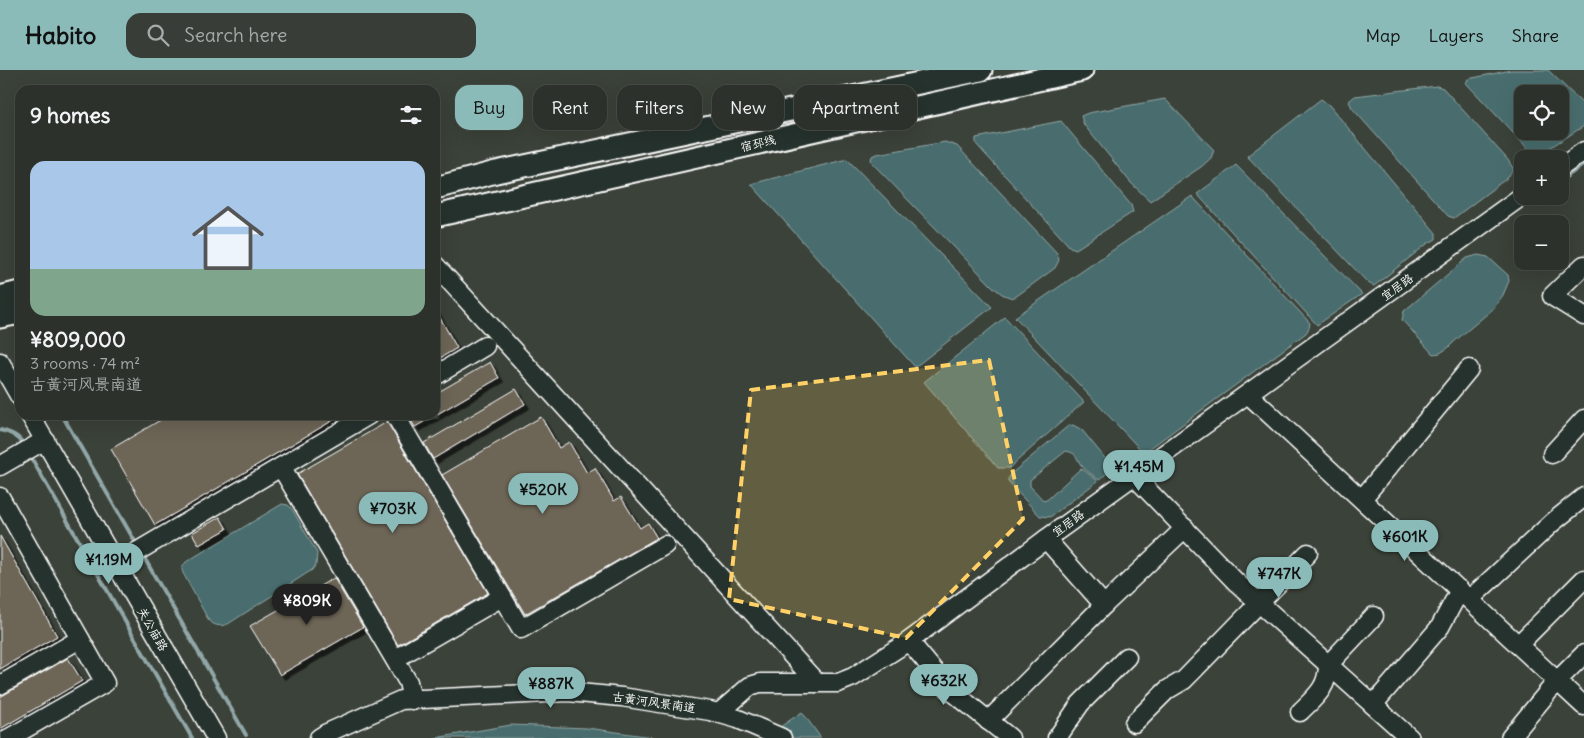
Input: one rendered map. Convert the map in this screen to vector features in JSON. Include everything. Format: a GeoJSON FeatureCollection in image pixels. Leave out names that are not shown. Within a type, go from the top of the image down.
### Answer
{"type":"FeatureCollection","features":[{"type":"Feature","properties":{"kind":"main road","name":"宿邳线"},"geometry":{"type":"LineString","coordinates":[[440,187],[496,172],[981,70]]}},
{"type":"Feature","properties":{"kind":"main road","name":"宿邳线"},"geometry":{"type":"LineString","coordinates":[[440,215],[1082,70]]}},
{"type":"Feature","properties":{"kind":"main road"},"geometry":{"type":"LineString","coordinates":[[0,297],[15,293]]}},
{"type":"Feature","properties":{"kind":"main road"},"geometry":{"type":"LineString","coordinates":[[0,317],[15,313]]}},
{"type":"Feature","properties":{"kind":"street"},"geometry":{"type":"LineString","coordinates":[[1569,162],[1584,151]]}},
{"type":"Feature","properties":{"kind":"street","name":"宜居路"},"geometry":{"type":"LineString","coordinates":[[719,713],[750,686],[760,683],[838,683],[853,677],[909,640],[1514,202]]}},
{"type":"Feature","properties":{"kind":"street"},"geometry":{"type":"LineString","coordinates":[[1584,265],[1552,296],[1584,316]]}},
{"type":"Feature","properties":{"kind":"street"},"geometry":{"type":"LineString","coordinates":[[440,270],[817,683]]}},
{"type":"Feature","properties":{"kind":"street"},"geometry":{"type":"LineString","coordinates":[[440,373],[485,346]]}},
{"type":"Feature","properties":{"kind":"street"},"geometry":{"type":"LineString","coordinates":[[0,362],[15,389]]}},
{"type":"Feature","properties":{"kind":"street"},"geometry":{"type":"LineString","coordinates":[[1362,499],[1469,369]]}},
{"type":"Feature","properties":{"kind":"street"},"geometry":{"type":"LineString","coordinates":[[1248,394],[1584,706]]}},
{"type":"Feature","properties":{"kind":"street"},"geometry":{"type":"LineString","coordinates":[[1552,454],[1584,419]]}},
{"type":"Feature","properties":{"kind":"street","name":"关公庙路"},"geometry":{"type":"LineString","coordinates":[[30,420],[33,447],[116,564],[216,738]]}},
{"type":"Feature","properties":{"kind":"street"},"geometry":{"type":"LineString","coordinates":[[116,564],[361,420]]}},
{"type":"Feature","properties":{"kind":"street"},"geometry":{"type":"LineString","coordinates":[[398,420],[521,629],[666,545]]}},
{"type":"Feature","properties":{"kind":"street"},"geometry":{"type":"LineString","coordinates":[[0,466],[33,447]]}},
{"type":"Feature","properties":{"kind":"street"},"geometry":{"type":"LineString","coordinates":[[281,467],[408,682],[412,700]]}},
{"type":"Feature","properties":{"kind":"street"},"geometry":{"type":"LineString","coordinates":[[1134,476],[1236,582],[1407,737]]}},
{"type":"Feature","properties":{"kind":"street"},"geometry":{"type":"LineString","coordinates":[[0,497],[105,682],[9,738]]}},
{"type":"Feature","properties":{"kind":"street"},"geometry":{"type":"LineString","coordinates":[[1373,705],[1465,595],[1584,497]]}},
{"type":"Feature","properties":{"kind":"street"},"geometry":{"type":"LineString","coordinates":[[988,721],[1104,604],[1185,528]]}},
{"type":"Feature","properties":{"kind":"street"},"geometry":{"type":"LineString","coordinates":[[1046,539],[1104,604]]}},
{"type":"Feature","properties":{"kind":"street"},"geometry":{"type":"LineString","coordinates":[[1134,723],[1167,690],[1184,680],[1308,553]]}},
{"type":"Feature","properties":{"kind":"street"},"geometry":{"type":"LineString","coordinates":[[1518,645],[1584,579]]}},
{"type":"Feature","properties":{"kind":"street"},"geometry":{"type":"LineString","coordinates":[[395,659],[502,598]]}},
{"type":"Feature","properties":{"kind":"street"},"geometry":{"type":"LineString","coordinates":[[1300,712],[1321,690],[1328,677],[1328,665],[1374,616]]}},
{"type":"Feature","properties":{"kind":"street"},"geometry":{"type":"LineString","coordinates":[[0,685],[80,639]]}},
{"type":"Feature","properties":{"kind":"street"},"geometry":{"type":"LineString","coordinates":[[909,640],[948,688],[1010,738]]}},
{"type":"Feature","properties":{"kind":"street"},"geometry":{"type":"LineString","coordinates":[[1510,738],[1557,681],[1584,654]]}},
{"type":"Feature","properties":{"kind":"street"},"geometry":{"type":"LineString","coordinates":[[1057,738],[1080,704],[1127,657]]}},
{"type":"Feature","properties":{"kind":"street","name":"古黄河风景南道"},"geometry":{"type":"LineString","coordinates":[[319,738],[401,700],[568,692],[622,697],[710,710],[738,719],[782,738]]}},
{"type":"Feature","properties":{"kind":"highlighted area"},"geometry":{"type":"Polygon","coordinates":[[[989,360],[1023,519],[906,638],[729,599],[751,390],[989,360]]]}},
{"type":"Feature","properties":{"kind":"water"},"geometry":{"type":"Polygon","coordinates":[[[1511,70],[1548,70],[1563,85],[1514,85],[1514,134],[1466,83],[1468,79],[1511,70]]]}},
{"type":"Feature","properties":{"kind":"water"},"geometry":{"type":"Polygon","coordinates":[[[1437,86],[1443,88],[1508,160],[1514,170],[1507,178],[1454,218],[1448,216],[1352,108],[1349,101],[1355,96],[1437,86]]]}},
{"type":"Feature","properties":{"kind":"water"},"geometry":{"type":"Polygon","coordinates":[[[1569,90],[1584,105],[1584,126],[1569,136],[1569,90]]]}},
{"type":"Feature","properties":{"kind":"water"},"geometry":{"type":"Polygon","coordinates":[[[1165,99],[1214,150],[1211,158],[1201,167],[1150,201],[1131,183],[1084,125],[1081,116],[1088,113],[1165,99]]]}},
{"type":"Feature","properties":{"kind":"water"},"geometry":{"type":"Polygon","coordinates":[[[1321,99],[1329,105],[1436,233],[1436,239],[1374,286],[1368,283],[1247,156],[1321,99]]]}},
{"type":"Feature","properties":{"kind":"water"},"geometry":{"type":"Polygon","coordinates":[[[1061,121],[1131,205],[1133,212],[1076,249],[1070,247],[976,144],[976,138],[1061,121]]]}},
{"type":"Feature","properties":{"kind":"water"},"geometry":{"type":"Polygon","coordinates":[[[1520,140],[1562,140],[1546,150],[1529,150],[1520,140]]]}},
{"type":"Feature","properties":{"kind":"water"},"geometry":{"type":"Polygon","coordinates":[[[945,142],[957,146],[1057,253],[1059,260],[1055,268],[1012,298],[1002,294],[993,287],[871,160],[872,156],[877,154],[945,142]]]}},
{"type":"Feature","properties":{"kind":"water"},"geometry":{"type":"Polygon","coordinates":[[[847,159],[992,307],[915,367],[751,184],[847,159]]]}},
{"type":"Feature","properties":{"kind":"water"},"geometry":{"type":"Polygon","coordinates":[[[1236,165],[1362,294],[1317,325],[1197,194],[1236,165]]]}},
{"type":"Feature","properties":{"kind":"water"},"geometry":{"type":"Polygon","coordinates":[[[1192,196],[1310,323],[1309,328],[1306,333],[1149,449],[1140,449],[1015,317],[1192,196]]]}},
{"type":"Feature","properties":{"kind":"water"},"geometry":{"type":"Polygon","coordinates":[[[1478,255],[1488,257],[1508,275],[1509,281],[1503,295],[1493,309],[1448,348],[1440,353],[1433,354],[1402,320],[1404,311],[1467,258],[1478,255]]]}},
{"type":"Feature","properties":{"kind":"water"},"geometry":{"type":"Polygon","coordinates":[[[1005,317],[1084,402],[1009,468],[998,468],[924,382],[1005,317]]]}},
{"type":"Feature","properties":{"kind":"water"},"geometry":{"type":"Polygon","coordinates":[[[1073,425],[1082,430],[1113,468],[1099,480],[1081,465],[1073,453],[1066,451],[1030,480],[1030,486],[1044,501],[1081,468],[1098,481],[1050,517],[1040,516],[1008,482],[1008,479],[1012,473],[1068,426],[1073,425]]]}},
{"type":"Feature","properties":{"kind":"water"},"geometry":{"type":"Polygon","coordinates":[[[282,504],[288,505],[292,509],[317,553],[316,565],[312,570],[228,624],[220,626],[211,623],[183,573],[183,566],[186,562],[282,504]]]}},
{"type":"Feature","properties":{"kind":"water"},"geometry":{"type":"Polygon","coordinates":[[[802,712],[821,738],[764,738],[802,712]]]}},
{"type":"Feature","properties":{"kind":"water"},"geometry":{"type":"Polygon","coordinates":[[[511,725],[587,728],[660,738],[435,738],[511,725]]]}},
{"type":"Feature","properties":{"kind":"building"},"geometry":{"type":"Polygon","coordinates":[[[440,318],[457,348],[440,358],[440,318]]]}},
{"type":"Feature","properties":{"kind":"building"},"geometry":{"type":"Polygon","coordinates":[[[490,362],[499,378],[440,412],[440,391],[490,362]]]}},
{"type":"Feature","properties":{"kind":"building"},"geometry":{"type":"Polygon","coordinates":[[[516,389],[525,404],[433,459],[424,443],[516,389]]]}},
{"type":"Feature","properties":{"kind":"building"},"geometry":{"type":"Polygon","coordinates":[[[541,417],[559,448],[569,442],[587,473],[595,468],[614,501],[621,497],[640,528],[648,523],[657,538],[525,614],[442,475],[541,417]]]}},
{"type":"Feature","properties":{"kind":"building"},"geometry":{"type":"Polygon","coordinates":[[[160,420],[334,420],[155,525],[111,449],[160,420]]]}},
{"type":"Feature","properties":{"kind":"building"},"geometry":{"type":"Polygon","coordinates":[[[411,420],[427,420],[415,427],[411,420]]]}},
{"type":"Feature","properties":{"kind":"building"},"geometry":{"type":"Polygon","coordinates":[[[387,422],[488,593],[398,645],[297,474],[387,422]]]}},
{"type":"Feature","properties":{"kind":"building"},"geometry":{"type":"Polygon","coordinates":[[[220,517],[227,529],[199,545],[192,533],[220,517]]]}},
{"type":"Feature","properties":{"kind":"building"},"geometry":{"type":"Polygon","coordinates":[[[0,536],[57,636],[0,669],[0,536]]]}},
{"type":"Feature","properties":{"kind":"building"},"geometry":{"type":"Polygon","coordinates":[[[334,578],[363,627],[280,675],[250,626],[334,578]]]}},
{"type":"Feature","properties":{"kind":"building"},"geometry":{"type":"Polygon","coordinates":[[[68,658],[82,681],[0,729],[0,697],[68,658]]]}},
{"type":"Feature","properties":{"kind":"waterway"},"geometry":{"type":"LineString","coordinates":[[1569,175],[1584,164]]}},
{"type":"Feature","properties":{"kind":"waterway"},"geometry":{"type":"LineString","coordinates":[[65,420],[137,545]]}},
{"type":"Feature","properties":{"kind":"waterway"},"geometry":{"type":"LineString","coordinates":[[0,430],[14,435],[24,445]]}},
{"type":"Feature","properties":{"kind":"waterway"},"geometry":{"type":"LineString","coordinates":[[29,454],[192,738]]}},
{"type":"Feature","properties":{"kind":"waterway"},"geometry":{"type":"LineString","coordinates":[[142,554],[246,735]]}}]}
